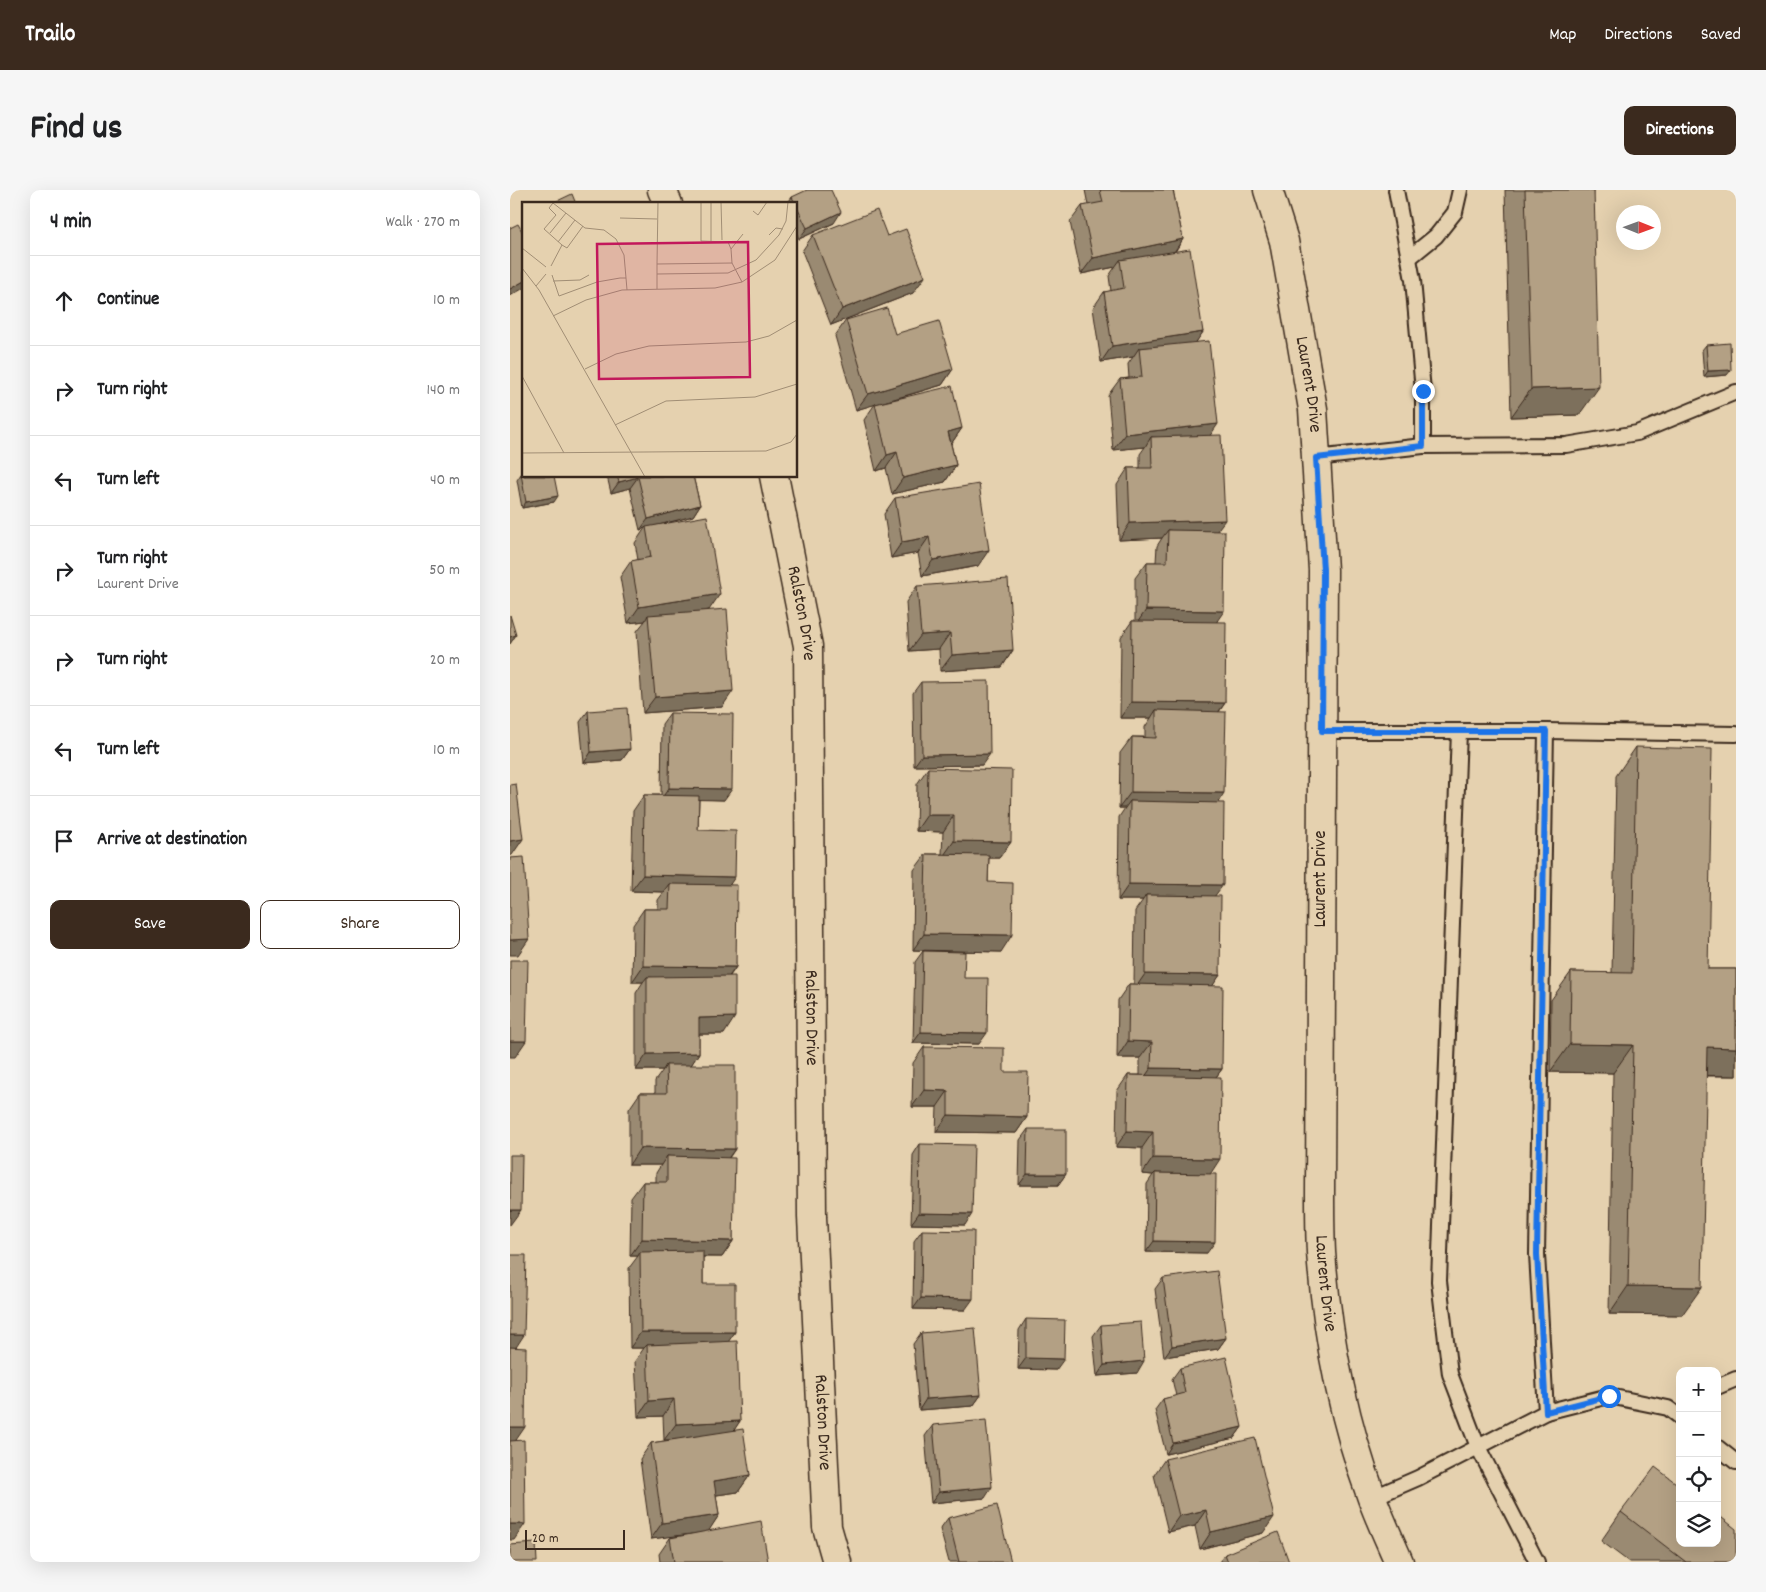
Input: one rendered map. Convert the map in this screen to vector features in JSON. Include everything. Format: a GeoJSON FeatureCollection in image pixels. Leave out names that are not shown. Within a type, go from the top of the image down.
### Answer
{"type":"FeatureCollection","features":[{"type":"Feature","properties":{"kind":"street"},"geometry":{"type":"LineString","coordinates":[[662,190],[667,202]]}},
{"type":"Feature","properties":{"kind":"street","name":"Laurent Drive"},"geometry":{"type":"LineString","coordinates":[[1268,190],[1284,241],[1313,409],[1323,570],[1321,1251],[1326,1302],[1339,1382],[1354,1441],[1372,1498],[1399,1562]]}},
{"type":"Feature","properties":{"kind":"street","name":"Ralston Drive"},"geometry":{"type":"LineString","coordinates":[[774,478],[808,646],[812,1217],[828,1527],[836,1562]]}},
{"type":"Feature","properties":{"kind":"lane"},"geometry":{"type":"LineString","coordinates":[[1396,190],[1413,280],[1423,391],[1423,446]]}},
{"type":"Feature","properties":{"kind":"lane"},"geometry":{"type":"LineString","coordinates":[[1409,258],[1436,236],[1455,212],[1460,190]]}},
{"type":"Feature","properties":{"kind":"lane"},"geometry":{"type":"LineString","coordinates":[[1316,458],[1423,446],[1566,445],[1637,433],[1736,392]]}},
{"type":"Feature","properties":{"kind":"lane"},"geometry":{"type":"LineString","coordinates":[[1322,731],[1546,731],[1736,734]]}},
{"type":"Feature","properties":{"kind":"lane"},"geometry":{"type":"LineString","coordinates":[[1459,731],[1439,1281],[1450,1374],[1478,1446],[1537,1562]]}},
{"type":"Feature","properties":{"kind":"lane"},"geometry":{"type":"LineString","coordinates":[[1546,731],[1537,1254],[1546,1412]]}},
{"type":"Feature","properties":{"kind":"lane"},"geometry":{"type":"LineString","coordinates":[[1721,1385],[1736,1378]]}},
{"type":"Feature","properties":{"kind":"lane"},"geometry":{"type":"LineString","coordinates":[[1372,1498],[1418,1478],[1546,1412],[1609,1396],[1674,1405]]}},
{"type":"Feature","properties":{"kind":"lane"},"geometry":{"type":"LineString","coordinates":[[1721,1450],[1736,1462]]}},
{"type":"Feature","properties":{"kind":"building"},"geometry":{"type":"Polygon","coordinates":[[[807,190],[831,190],[841,212],[807,228],[798,209],[798,202],[794,202],[792,197],[807,190]]]}},
{"type":"Feature","properties":{"kind":"building"},"geometry":{"type":"Polygon","coordinates":[[[1100,190],[1173,190],[1183,239],[1093,258],[1082,206],[1103,202],[1100,190]]]}},
{"type":"Feature","properties":{"kind":"building"},"geometry":{"type":"Polygon","coordinates":[[[1525,190],[1594,190],[1599,387],[1531,389],[1525,190]]]}},
{"type":"Feature","properties":{"kind":"building"},"geometry":{"type":"Polygon","coordinates":[[[572,194],[575,202],[555,202],[572,194]]]}},
{"type":"Feature","properties":{"kind":"building"},"geometry":{"type":"Polygon","coordinates":[[[877,210],[887,236],[906,229],[925,277],[842,309],[813,235],[877,210]]]}},
{"type":"Feature","properties":{"kind":"building"},"geometry":{"type":"Polygon","coordinates":[[[518,224],[522,231],[522,282],[510,289],[510,228],[518,224]]]}},
{"type":"Feature","properties":{"kind":"building"},"geometry":{"type":"Polygon","coordinates":[[[1190,249],[1203,332],[1112,346],[1104,292],[1124,288],[1120,260],[1190,249]]]}},
{"type":"Feature","properties":{"kind":"building"},"geometry":{"type":"Polygon","coordinates":[[[887,308],[895,334],[939,321],[953,369],[868,394],[846,320],[887,308]]]}},
{"type":"Feature","properties":{"kind":"building"},"geometry":{"type":"Polygon","coordinates":[[[1209,341],[1218,424],[1125,434],[1120,379],[1142,377],[1139,348],[1209,341]]]}},
{"type":"Feature","properties":{"kind":"building"},"geometry":{"type":"Polygon","coordinates":[[[1730,343],[1731,370],[1708,371],[1706,345],[1730,343]]]}},
{"type":"Feature","properties":{"kind":"building"},"geometry":{"type":"Polygon","coordinates":[[[952,386],[962,428],[948,432],[956,465],[903,478],[897,452],[887,455],[875,404],[952,386]]]}},
{"type":"Feature","properties":{"kind":"building"},"geometry":{"type":"Polygon","coordinates":[[[1221,435],[1225,520],[1130,523],[1128,468],[1152,468],[1151,437],[1221,435]]]}},
{"type":"Feature","properties":{"kind":"building"},"geometry":{"type":"Polygon","coordinates":[[[521,474],[522,478],[554,478],[558,496],[526,502],[521,474]]]}},
{"type":"Feature","properties":{"kind":"building"},"geometry":{"type":"Polygon","coordinates":[[[618,478],[634,478],[619,482],[618,478]]]}},
{"type":"Feature","properties":{"kind":"building"},"geometry":{"type":"Polygon","coordinates":[[[638,478],[693,478],[700,505],[648,519],[638,478]]]}},
{"type":"Feature","properties":{"kind":"building"},"geometry":{"type":"Polygon","coordinates":[[[979,484],[989,550],[933,560],[929,537],[902,542],[895,498],[979,484]]]}},
{"type":"Feature","properties":{"kind":"building"},"geometry":{"type":"Polygon","coordinates":[[[707,516],[720,594],[639,607],[631,561],[651,557],[646,527],[707,516]]]}},
{"type":"Feature","properties":{"kind":"building"},"geometry":{"type":"Polygon","coordinates":[[[1168,530],[1225,531],[1224,611],[1146,610],[1147,562],[1167,562],[1168,530]]]}},
{"type":"Feature","properties":{"kind":"building"},"geometry":{"type":"Polygon","coordinates":[[[1008,579],[1013,650],[952,655],[950,633],[921,635],[917,586],[1008,579]]]}},
{"type":"Feature","properties":{"kind":"building"},"geometry":{"type":"Polygon","coordinates":[[[727,609],[733,691],[655,697],[648,615],[727,609]]]}},
{"type":"Feature","properties":{"kind":"building"},"geometry":{"type":"Polygon","coordinates":[[[510,615],[516,635],[510,637],[510,615]]]}},
{"type":"Feature","properties":{"kind":"building"},"geometry":{"type":"Polygon","coordinates":[[[1132,621],[1226,622],[1225,703],[1131,702],[1132,621]]]}},
{"type":"Feature","properties":{"kind":"building"},"geometry":{"type":"Polygon","coordinates":[[[989,681],[990,754],[922,755],[921,682],[989,681]]]}},
{"type":"Feature","properties":{"kind":"building"},"geometry":{"type":"Polygon","coordinates":[[[627,708],[630,749],[591,752],[588,711],[627,708]]]}},
{"type":"Feature","properties":{"kind":"building"},"geometry":{"type":"Polygon","coordinates":[[[1156,710],[1226,712],[1224,793],[1131,792],[1132,737],[1156,738],[1156,710]]]}},
{"type":"Feature","properties":{"kind":"building"},"geometry":{"type":"Polygon","coordinates":[[[670,713],[733,714],[732,789],[669,788],[670,713]]]}},
{"type":"Feature","properties":{"kind":"building"},"geometry":{"type":"Polygon","coordinates":[[[1636,747],[1712,749],[1708,969],[1736,969],[1736,1048],[1707,1047],[1702,1287],[1628,1286],[1633,1045],[1570,1044],[1571,972],[1632,973],[1636,747]]]}},
{"type":"Feature","properties":{"kind":"building"},"geometry":{"type":"Polygon","coordinates":[[[928,768],[1012,770],[1011,842],[954,841],[954,815],[927,815],[928,768]]]}},
{"type":"Feature","properties":{"kind":"building"},"geometry":{"type":"Polygon","coordinates":[[[516,784],[523,839],[510,841],[510,785],[516,784]]]}},
{"type":"Feature","properties":{"kind":"building"},"geometry":{"type":"Polygon","coordinates":[[[644,795],[699,796],[698,830],[736,831],[735,877],[643,875],[644,795]]]}},
{"type":"Feature","properties":{"kind":"building"},"geometry":{"type":"Polygon","coordinates":[[[1130,801],[1224,803],[1223,885],[1129,884],[1130,801]]]}},
{"type":"Feature","properties":{"kind":"building"},"geometry":{"type":"Polygon","coordinates":[[[926,854],[989,855],[988,882],[1013,883],[1012,935],[924,934],[926,854]]]}},
{"type":"Feature","properties":{"kind":"building"},"geometry":{"type":"Polygon","coordinates":[[[524,857],[529,939],[510,940],[510,858],[524,857]]]}},
{"type":"Feature","properties":{"kind":"building"},"geometry":{"type":"Polygon","coordinates":[[[670,884],[737,885],[736,967],[643,966],[644,909],[669,909],[670,884]]]}},
{"type":"Feature","properties":{"kind":"building"},"geometry":{"type":"Polygon","coordinates":[[[1146,895],[1221,896],[1220,975],[1145,974],[1146,895]]]}},
{"type":"Feature","properties":{"kind":"building"},"geometry":{"type":"Polygon","coordinates":[[[923,951],[965,952],[964,978],[988,978],[987,1033],[921,1032],[923,951]]]}},
{"type":"Feature","properties":{"kind":"building"},"geometry":{"type":"Polygon","coordinates":[[[510,960],[528,960],[526,1041],[510,1041],[510,960]]]}},
{"type":"Feature","properties":{"kind":"building"},"geometry":{"type":"Polygon","coordinates":[[[735,976],[735,1017],[699,1018],[699,1053],[647,1054],[647,977],[735,976]]]}},
{"type":"Feature","properties":{"kind":"building"},"geometry":{"type":"Polygon","coordinates":[[[1129,984],[1223,986],[1222,1069],[1151,1068],[1152,1042],[1128,1041],[1129,984]]]}},
{"type":"Feature","properties":{"kind":"building"},"geometry":{"type":"Polygon","coordinates":[[[924,1047],[1004,1048],[1004,1072],[1028,1072],[1027,1117],[948,1115],[948,1091],[924,1090],[924,1047]]]}},
{"type":"Feature","properties":{"kind":"building"},"geometry":{"type":"Polygon","coordinates":[[[666,1065],[735,1065],[735,1149],[640,1148],[640,1093],[667,1093],[666,1065]]]}},
{"type":"Feature","properties":{"kind":"building"},"geometry":{"type":"Polygon","coordinates":[[[1128,1075],[1221,1077],[1220,1159],[1153,1158],[1153,1132],[1127,1131],[1128,1075]]]}},
{"type":"Feature","properties":{"kind":"building"},"geometry":{"type":"Polygon","coordinates":[[[1028,1129],[1066,1129],[1066,1174],[1027,1174],[1028,1129]]]}},
{"type":"Feature","properties":{"kind":"building"},"geometry":{"type":"Polygon","coordinates":[[[920,1144],[974,1145],[972,1214],[919,1213],[920,1144]]]}},
{"type":"Feature","properties":{"kind":"building"},"geometry":{"type":"Polygon","coordinates":[[[510,1155],[522,1155],[521,1210],[510,1210],[510,1155]]]}},
{"type":"Feature","properties":{"kind":"building"},"geometry":{"type":"Polygon","coordinates":[[[667,1156],[735,1158],[733,1241],[642,1239],[643,1182],[667,1182],[667,1156]]]}},
{"type":"Feature","properties":{"kind":"building"},"geometry":{"type":"Polygon","coordinates":[[[1155,1173],[1216,1174],[1215,1242],[1154,1241],[1155,1173]]]}},
{"type":"Feature","properties":{"kind":"building"},"geometry":{"type":"Polygon","coordinates":[[[922,1230],[974,1231],[973,1299],[921,1298],[922,1230]]]}},
{"type":"Feature","properties":{"kind":"building"},"geometry":{"type":"Polygon","coordinates":[[[703,1251],[703,1284],[735,1284],[735,1332],[641,1332],[640,1252],[703,1251]]]}},
{"type":"Feature","properties":{"kind":"building"},"geometry":{"type":"Polygon","coordinates":[[[510,1255],[526,1255],[524,1335],[510,1335],[510,1255]]]}},
{"type":"Feature","properties":{"kind":"building"},"geometry":{"type":"Polygon","coordinates":[[[1217,1271],[1226,1338],[1172,1346],[1163,1278],[1217,1271]]]}},
{"type":"Feature","properties":{"kind":"building"},"geometry":{"type":"Polygon","coordinates":[[[1026,1319],[1065,1320],[1064,1359],[1026,1358],[1026,1319]]]}},
{"type":"Feature","properties":{"kind":"building"},"geometry":{"type":"Polygon","coordinates":[[[1141,1322],[1144,1361],[1104,1365],[1101,1325],[1141,1322]]]}},
{"type":"Feature","properties":{"kind":"building"},"geometry":{"type":"Polygon","coordinates":[[[975,1328],[981,1395],[926,1399],[921,1333],[975,1328]]]}},
{"type":"Feature","properties":{"kind":"building"},"geometry":{"type":"Polygon","coordinates":[[[737,1341],[740,1421],[676,1424],[674,1399],[649,1401],[647,1345],[737,1341]]]}},
{"type":"Feature","properties":{"kind":"building"},"geometry":{"type":"Polygon","coordinates":[[[510,1347],[526,1348],[525,1427],[510,1427],[510,1347]]]}},
{"type":"Feature","properties":{"kind":"building"},"geometry":{"type":"Polygon","coordinates":[[[1226,1357],[1242,1427],[1173,1443],[1163,1399],[1185,1393],[1180,1368],[1226,1357]]]}},
{"type":"Feature","properties":{"kind":"building"},"geometry":{"type":"Polygon","coordinates":[[[986,1420],[992,1487],[939,1492],[933,1425],[986,1420]]]}},
{"type":"Feature","properties":{"kind":"building"},"geometry":{"type":"Polygon","coordinates":[[[743,1429],[750,1475],[714,1481],[719,1515],[662,1523],[651,1443],[743,1429]]]}},
{"type":"Feature","properties":{"kind":"building"},"geometry":{"type":"Polygon","coordinates":[[[1255,1438],[1274,1517],[1211,1532],[1206,1510],[1179,1516],[1165,1459],[1255,1438]]]}},
{"type":"Feature","properties":{"kind":"building"},"geometry":{"type":"Polygon","coordinates":[[[524,1440],[525,1524],[510,1524],[510,1441],[524,1440]]]}},
{"type":"Feature","properties":{"kind":"building"},"geometry":{"type":"Polygon","coordinates":[[[1655,1467],[1676,1483],[1676,1547],[1721,1547],[1721,1517],[1736,1529],[1736,1562],[1686,1562],[1621,1512],[1655,1467]]]}},
{"type":"Feature","properties":{"kind":"building"},"geometry":{"type":"Polygon","coordinates":[[[997,1505],[1011,1562],[959,1562],[948,1518],[997,1505]]]}},
{"type":"Feature","properties":{"kind":"building"},"geometry":{"type":"Polygon","coordinates":[[[761,1521],[768,1562],[674,1562],[670,1538],[761,1521]]]}},
{"type":"Feature","properties":{"kind":"building"},"geometry":{"type":"Polygon","coordinates":[[[1278,1532],[1289,1562],[1228,1562],[1225,1554],[1278,1532]]]}},
{"type":"Feature","properties":{"kind":"building"},"geometry":{"type":"Polygon","coordinates":[[[536,1543],[537,1562],[510,1562],[510,1545],[536,1543]]]}},
{"type":"Feature","properties":{"kind":"route"},"geometry":{"type":"LineString","coordinates":[[1423,391],[1423,446],[1316,458],[1323,570],[1322,731],[1546,731],[1537,1254],[1546,1412],[1609,1396]]}}]}
